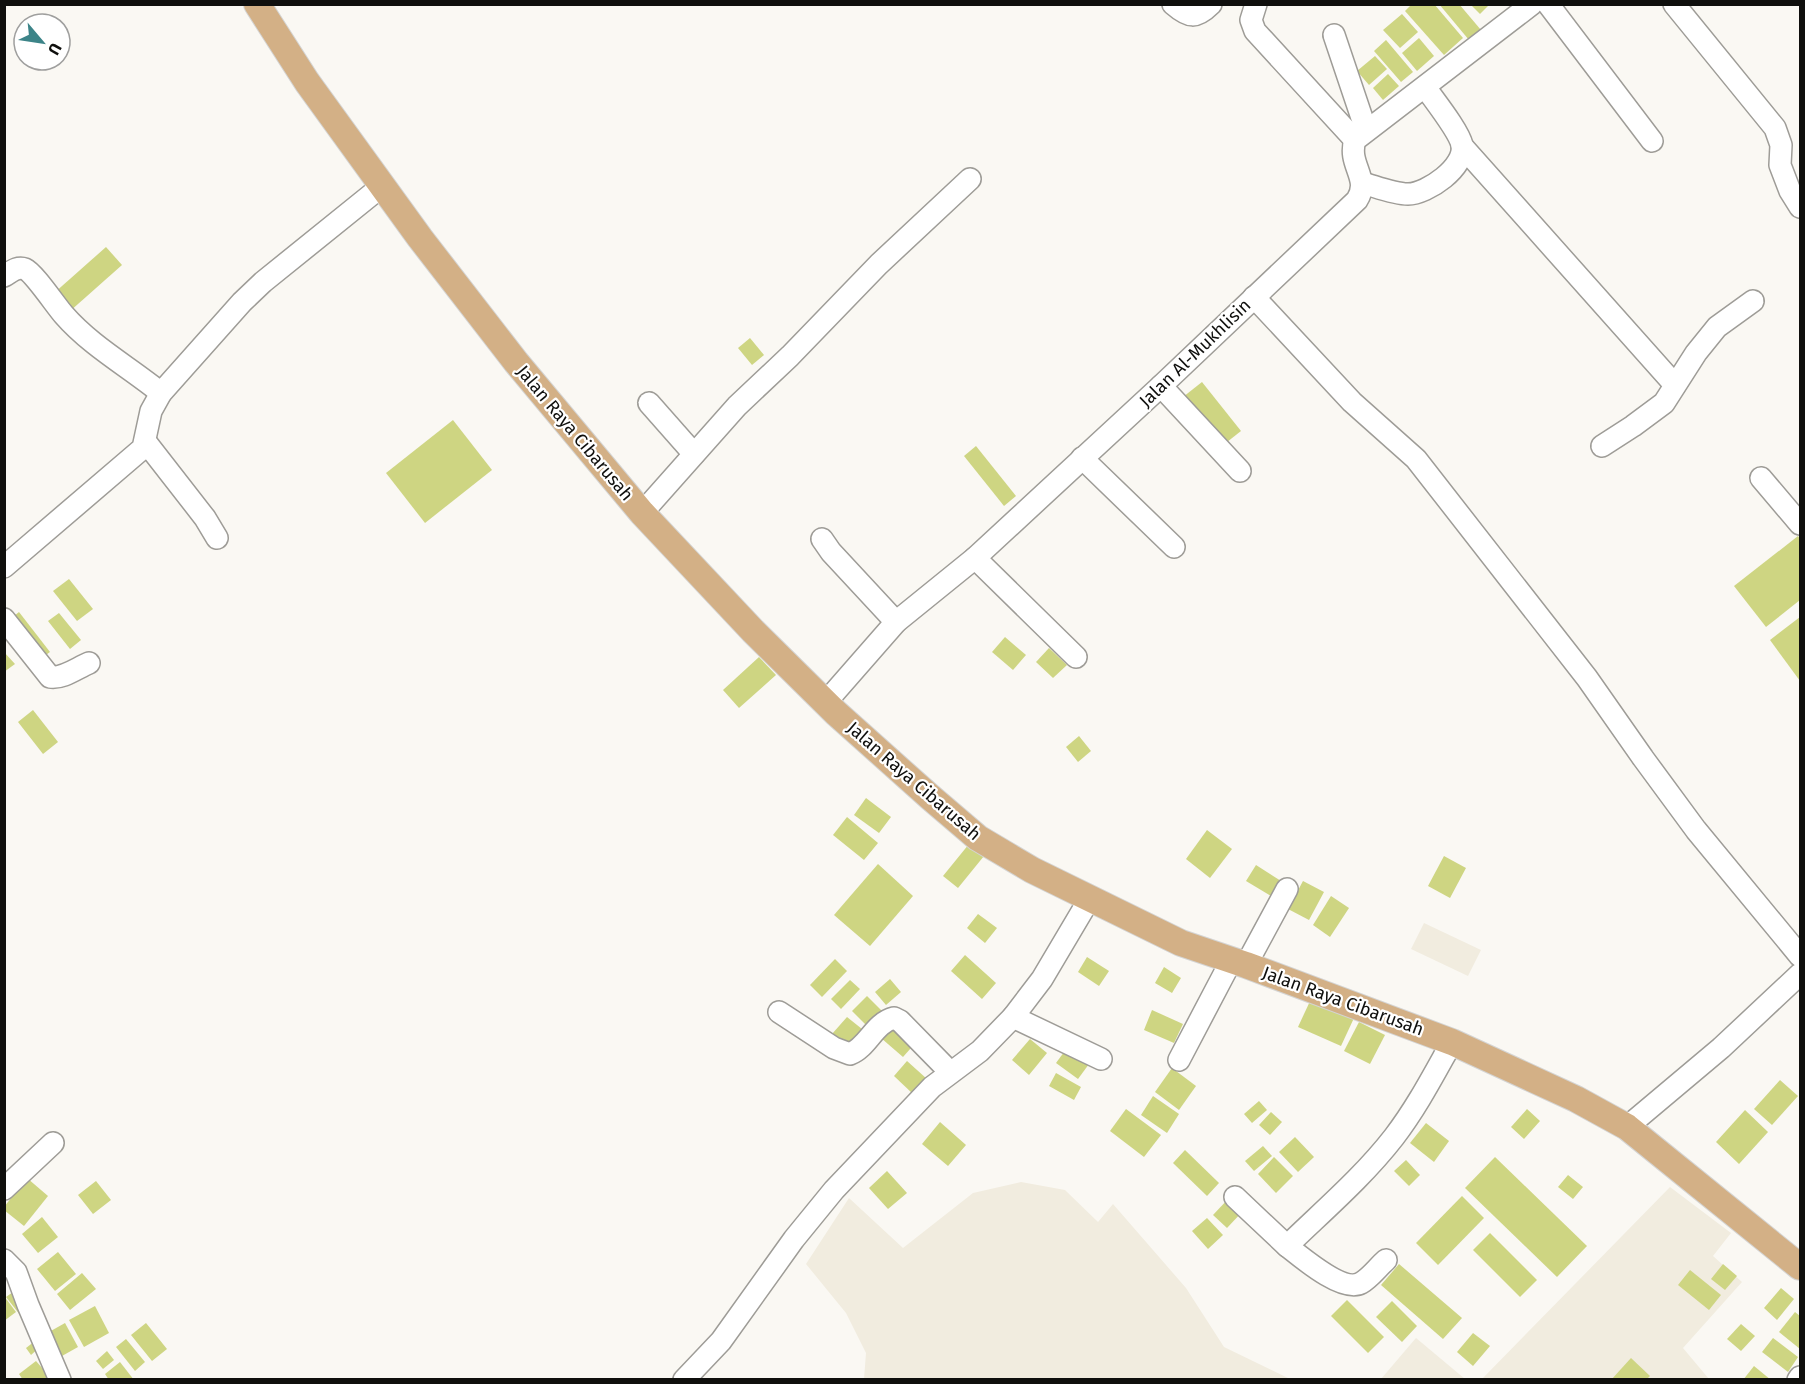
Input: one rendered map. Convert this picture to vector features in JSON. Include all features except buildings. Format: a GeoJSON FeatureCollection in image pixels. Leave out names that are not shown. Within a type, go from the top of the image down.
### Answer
{"type":"FeatureCollection","features":[{"type":"Feature","properties":{"kind":"main road","name":"Jalan Raya Cibarusah"},"geometry":{"type":"LineString","coordinates":[[257,4],[307,82],[382,186],[516,362],[642,513],[753,631],[826,702],[978,838],[1032,870],[1181,943],[1452,1042],[1576,1099],[1627,1127],[1800,1267]]}},
{"type":"Feature","properties":{"kind":"street"},"geometry":{"type":"LineString","coordinates":[[1173,4],[1184,13],[1191,15],[1200,15],[1211,4]]}},
{"type":"Feature","properties":{"kind":"street"},"geometry":{"type":"LineString","coordinates":[[1256,4],[1251,20],[1255,31],[1361,135]]}},
{"type":"Feature","properties":{"kind":"street"},"geometry":{"type":"LineString","coordinates":[[1462,146],[1460,159],[1453,169],[1437,183],[1423,191],[1409,194],[1364,183],[1354,165],[1352,151],[1361,135],[1532,4]]}},
{"type":"Feature","properties":{"kind":"street"},"geometry":{"type":"LineString","coordinates":[[1548,4],[1652,141]]}},
{"type":"Feature","properties":{"kind":"street"},"geometry":{"type":"LineString","coordinates":[[1674,4],[1775,128],[1781,145],[1780,165],[1790,191],[1800,207]]}},
{"type":"Feature","properties":{"kind":"street"},"geometry":{"type":"LineString","coordinates":[[1334,35],[1361,135]]}},
{"type":"Feature","properties":{"kind":"street"},"geometry":{"type":"LineString","coordinates":[[1425,87],[1453,127],[1462,146],[1675,386]]}},
{"type":"Feature","properties":{"kind":"street"},"geometry":{"type":"LineString","coordinates":[[642,513],[737,406],[790,356],[879,264],[970,178]]}},
{"type":"Feature","properties":{"kind":"street","name":"Jalan Al-Mukhlisin"},"geometry":{"type":"LineString","coordinates":[[826,702],[896,622],[975,558],[1161,386],[1357,200],[1364,183]]}},
{"type":"Feature","properties":{"kind":"street"},"geometry":{"type":"LineString","coordinates":[[4,567],[143,448],[151,411],[161,393],[262,282],[382,186]]}},
{"type":"Feature","properties":{"kind":"street"},"geometry":{"type":"LineString","coordinates":[[4,276],[13,270],[20,269],[30,272],[81,333],[161,393]]}},
{"type":"Feature","properties":{"kind":"street"},"geometry":{"type":"LineString","coordinates":[[1254,297],[1352,402],[1416,459],[1587,678],[1696,830],[1800,956]]}},
{"type":"Feature","properties":{"kind":"street"},"geometry":{"type":"LineString","coordinates":[[1602,446],[1664,402],[1696,353],[1718,327],[1753,301]]}},
{"type":"Feature","properties":{"kind":"street"},"geometry":{"type":"LineString","coordinates":[[1161,386],[1240,471]]}},
{"type":"Feature","properties":{"kind":"street"},"geometry":{"type":"LineString","coordinates":[[649,403],[694,454]]}},
{"type":"Feature","properties":{"kind":"street"},"geometry":{"type":"LineString","coordinates":[[145,441],[205,518],[217,538]]}},
{"type":"Feature","properties":{"kind":"street"},"geometry":{"type":"LineString","coordinates":[[1082,458],[1174,547]]}},
{"type":"Feature","properties":{"kind":"street"},"geometry":{"type":"LineString","coordinates":[[1761,478],[1800,524]]}},
{"type":"Feature","properties":{"kind":"street"},"geometry":{"type":"LineString","coordinates":[[822,539],[831,552],[896,622]]}},
{"type":"Feature","properties":{"kind":"street"},"geometry":{"type":"LineString","coordinates":[[975,558],[1076,657]]}},
{"type":"Feature","properties":{"kind":"street"},"geometry":{"type":"LineString","coordinates":[[4,619],[50,677],[62,676],[89,663]]}},
{"type":"Feature","properties":{"kind":"street"},"geometry":{"type":"LineString","coordinates":[[1179,1059],[1287,889]]}},
{"type":"Feature","properties":{"kind":"street"},"geometry":{"type":"LineString","coordinates":[[684,1380],[721,1341],[794,1239],[834,1190],[908,1111],[950,1072],[980,1051],[1013,1017],[1042,979],[1090,898]]}},
{"type":"Feature","properties":{"kind":"street"},"geometry":{"type":"LineString","coordinates":[[1627,1127],[1722,1048],[1800,974]]}},
{"type":"Feature","properties":{"kind":"street"},"geometry":{"type":"LineString","coordinates":[[779,1012],[834,1048],[850,1054],[859,1050],[886,1021],[894,1018],[900,1021],[950,1072]]}},
{"type":"Feature","properties":{"kind":"street"},"geometry":{"type":"LineString","coordinates":[[1013,1017],[1101,1059]]}},
{"type":"Feature","properties":{"kind":"street"},"geometry":{"type":"LineString","coordinates":[[1287,1246],[1369,1166],[1394,1138],[1417,1105],[1452,1042]]}},
{"type":"Feature","properties":{"kind":"street"},"geometry":{"type":"LineString","coordinates":[[4,1189],[53,1143]]}},
{"type":"Feature","properties":{"kind":"street"},"geometry":{"type":"LineString","coordinates":[[1235,1197],[1287,1246],[1316,1268],[1340,1281],[1354,1285],[1363,1282],[1386,1260]]}},
{"type":"Feature","properties":{"kind":"street"},"geometry":{"type":"LineString","coordinates":[[4,1260],[16,1272],[60,1380]]}},
{"type":"Feature","properties":{"kind":"shaded area"},"geometry":{"type":"Polygon","coordinates":[[[1424,923],[1481,950],[1468,976],[1411,949],[1424,923]]]}},
{"type":"Feature","properties":{"kind":"shaded area"},"geometry":{"type":"Polygon","coordinates":[[[1021,1182],[1065,1190],[1098,1222],[1113,1204],[1186,1288],[1224,1347],[1290,1379],[864,1379],[866,1353],[846,1313],[806,1264],[849,1198],[903,1248],[973,1193],[1021,1182]]]}},
{"type":"Feature","properties":{"kind":"shaded area"},"geometry":{"type":"Polygon","coordinates":[[[1670,1187],[1731,1233],[1713,1256],[1742,1282],[1683,1348],[1709,1379],[1481,1380],[1670,1187]]]}},
{"type":"Feature","properties":{"kind":"shaded area"},"geometry":{"type":"Polygon","coordinates":[[[1416,1338],[1465,1379],[1381,1379],[1416,1338]]]}}]}
